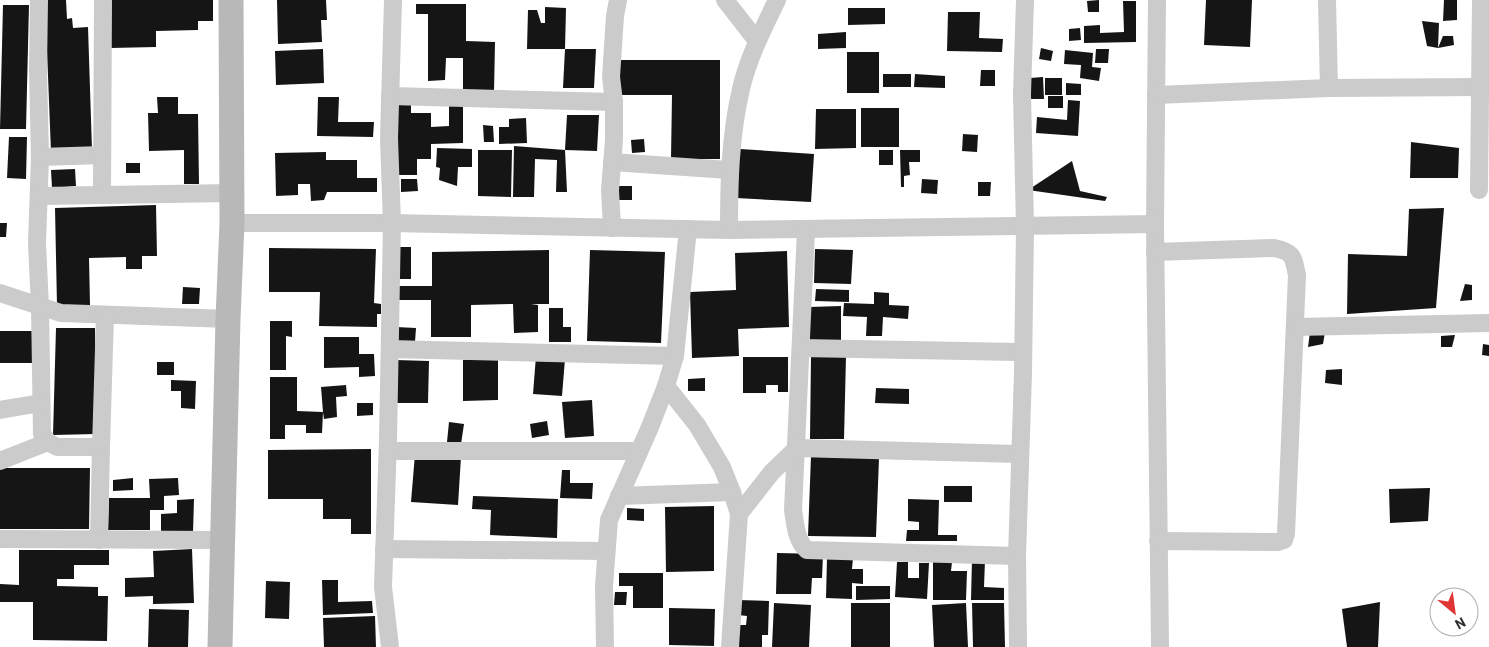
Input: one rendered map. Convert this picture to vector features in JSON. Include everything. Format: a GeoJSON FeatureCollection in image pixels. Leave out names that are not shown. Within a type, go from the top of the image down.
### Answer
{"type":"FeatureCollection","features":[{"type":"Feature","properties":{"kind":"main road"},"geometry":{"type":"LineString","coordinates":[[220,647],[232,223],[231,0]]}},
{"type":"Feature","properties":{"kind":"street"},"geometry":{"type":"LineString","coordinates":[[39,0],[40,157],[37,244],[42,434],[48,442],[57,447],[101,447]]}},
{"type":"Feature","properties":{"kind":"street"},"geometry":{"type":"LineString","coordinates":[[102,195],[103,0]]}},
{"type":"Feature","properties":{"kind":"street"},"geometry":{"type":"LineString","coordinates":[[390,647],[383,587],[390,349],[392,223],[389,138],[393,0]]}},
{"type":"Feature","properties":{"kind":"street"},"geometry":{"type":"LineString","coordinates":[[612,228],[610,190],[614,102],[612,69],[615,16],[618,0]]}},
{"type":"Feature","properties":{"kind":"street"},"geometry":{"type":"LineString","coordinates":[[725,0],[757,41]]}},
{"type":"Feature","properties":{"kind":"street"},"geometry":{"type":"LineString","coordinates":[[729,230],[729,170],[732,136],[741,88],[757,41],[777,0]]}},
{"type":"Feature","properties":{"kind":"street"},"geometry":{"type":"LineString","coordinates":[[1018,647],[1017,556],[1025,226],[1022,94],[1025,0]]}},
{"type":"Feature","properties":{"kind":"street"},"geometry":{"type":"LineString","coordinates":[[1157,0],[1155,252],[1160,647]]}},
{"type":"Feature","properties":{"kind":"street"},"geometry":{"type":"LineString","coordinates":[[1327,0],[1329,88]]}},
{"type":"Feature","properties":{"kind":"street"},"geometry":{"type":"LineString","coordinates":[[1479,190],[1481,0]]}},
{"type":"Feature","properties":{"kind":"street"},"geometry":{"type":"LineString","coordinates":[[1156,95],[1329,88],[1481,87]]}},
{"type":"Feature","properties":{"kind":"street"},"geometry":{"type":"LineString","coordinates":[[390,96],[614,102]]}},
{"type":"Feature","properties":{"kind":"street"},"geometry":{"type":"LineString","coordinates":[[40,157],[102,155]]}},
{"type":"Feature","properties":{"kind":"street"},"geometry":{"type":"LineString","coordinates":[[612,162],[729,170]]}},
{"type":"Feature","properties":{"kind":"street"},"geometry":{"type":"LineString","coordinates":[[39,196],[232,193]]}},
{"type":"Feature","properties":{"kind":"street"},"geometry":{"type":"LineString","coordinates":[[232,223],[392,223],[688,230],[806,230],[1155,224]]}},
{"type":"Feature","properties":{"kind":"street"},"geometry":{"type":"LineString","coordinates":[[605,647],[604,586],[608,520],[666,386],[675,356],[688,230]]}},
{"type":"Feature","properties":{"kind":"street"},"geometry":{"type":"LineString","coordinates":[[806,230],[793,510],[802,546],[807,550],[1017,556]]}},
{"type":"Feature","properties":{"kind":"street"},"geometry":{"type":"LineString","coordinates":[[1155,252],[1274,248],[1286,250],[1293,257],[1297,275],[1286,534],[1284,540],[1278,542],[1158,541]]}},
{"type":"Feature","properties":{"kind":"street"},"geometry":{"type":"LineString","coordinates":[[0,293],[61,313],[228,320]]}},
{"type":"Feature","properties":{"kind":"street"},"geometry":{"type":"LineString","coordinates":[[99,540],[105,315]]}},
{"type":"Feature","properties":{"kind":"street"},"geometry":{"type":"LineString","coordinates":[[1295,327],[1489,323]]}},
{"type":"Feature","properties":{"kind":"street"},"geometry":{"type":"LineString","coordinates":[[801,348],[1023,352]]}},
{"type":"Feature","properties":{"kind":"street"},"geometry":{"type":"LineString","coordinates":[[390,349],[675,356]]}},
{"type":"Feature","properties":{"kind":"street"},"geometry":{"type":"LineString","coordinates":[[666,386],[697,425],[722,467],[738,514],[730,647]]}},
{"type":"Feature","properties":{"kind":"street"},"geometry":{"type":"LineString","coordinates":[[0,410],[41,403]]}},
{"type":"Feature","properties":{"kind":"street"},"geometry":{"type":"LineString","coordinates":[[0,461],[48,442]]}},
{"type":"Feature","properties":{"kind":"street"},"geometry":{"type":"LineString","coordinates":[[738,514],[772,472],[797,448],[1020,454]]}},
{"type":"Feature","properties":{"kind":"street"},"geometry":{"type":"LineString","coordinates":[[388,451],[639,451]]}},
{"type":"Feature","properties":{"kind":"street"},"geometry":{"type":"LineString","coordinates":[[619,496],[732,492]]}},
{"type":"Feature","properties":{"kind":"street"},"geometry":{"type":"LineString","coordinates":[[0,539],[224,540]]}},
{"type":"Feature","properties":{"kind":"street"},"geometry":{"type":"LineString","coordinates":[[384,549],[606,551]]}},
{"type":"Feature","properties":{"kind":"building"},"geometry":{"type":"Polygon","coordinates":[[[45,0],[66,0],[67,19],[72,18],[73,28],[88,27],[92,150],[51,152],[45,0]]]}},
{"type":"Feature","properties":{"kind":"building"},"geometry":{"type":"Polygon","coordinates":[[[110,0],[213,0],[213,21],[198,21],[198,30],[156,31],[156,47],[110,48],[110,0]]]}},
{"type":"Feature","properties":{"kind":"building"},"geometry":{"type":"Polygon","coordinates":[[[277,0],[326,0],[327,20],[321,20],[322,42],[278,44],[277,0]]]}},
{"type":"Feature","properties":{"kind":"building"},"geometry":{"type":"Polygon","coordinates":[[[1099,0],[1099,12],[1088,12],[1087,1],[1099,0]]]}},
{"type":"Feature","properties":{"kind":"building"},"geometry":{"type":"Polygon","coordinates":[[[1206,0],[1252,0],[1250,47],[1204,45],[1206,0]]]}},
{"type":"Feature","properties":{"kind":"building"},"geometry":{"type":"Polygon","coordinates":[[[1444,0],[1457,0],[1457,20],[1443,21],[1444,0]]]}},
{"type":"Feature","properties":{"kind":"building"},"geometry":{"type":"Polygon","coordinates":[[[1123,1],[1136,1],[1136,42],[1084,43],[1084,26],[1100,25],[1100,33],[1124,32],[1123,1]]]}},
{"type":"Feature","properties":{"kind":"building"},"geometry":{"type":"Polygon","coordinates":[[[416,4],[466,4],[466,41],[495,42],[494,92],[463,92],[463,58],[446,58],[445,80],[428,81],[428,14],[416,14],[416,4]]]}},
{"type":"Feature","properties":{"kind":"building"},"geometry":{"type":"Polygon","coordinates":[[[3,5],[29,5],[26,129],[0,129],[3,5]]]}},
{"type":"Feature","properties":{"kind":"building"},"geometry":{"type":"Polygon","coordinates":[[[545,7],[566,8],[565,49],[527,49],[528,10],[537,10],[541,23],[545,23],[545,7]]]}},
{"type":"Feature","properties":{"kind":"building"},"geometry":{"type":"Polygon","coordinates":[[[848,8],[885,8],[885,24],[848,25],[848,8]]]}},
{"type":"Feature","properties":{"kind":"building"},"geometry":{"type":"Polygon","coordinates":[[[948,12],[980,12],[979,38],[1003,39],[1002,52],[947,51],[948,12]]]}},
{"type":"Feature","properties":{"kind":"building"},"geometry":{"type":"Polygon","coordinates":[[[1422,21],[1439,23],[1438,48],[1427,46],[1422,21]]]}},
{"type":"Feature","properties":{"kind":"building"},"geometry":{"type":"Polygon","coordinates":[[[1080,28],[1081,40],[1069,41],[1069,29],[1080,28]]]}},
{"type":"Feature","properties":{"kind":"building"},"geometry":{"type":"Polygon","coordinates":[[[846,32],[846,48],[818,49],[818,34],[846,32]]]}},
{"type":"Feature","properties":{"kind":"building"},"geometry":{"type":"Polygon","coordinates":[[[1443,36],[1453,36],[1454,45],[1438,48],[1443,36]]]}},
{"type":"Feature","properties":{"kind":"building"},"geometry":{"type":"Polygon","coordinates":[[[1041,48],[1053,51],[1051,61],[1039,59],[1041,48]]]}},
{"type":"Feature","properties":{"kind":"building"},"geometry":{"type":"Polygon","coordinates":[[[323,49],[324,83],[276,85],[275,51],[323,49]]]}},
{"type":"Feature","properties":{"kind":"building"},"geometry":{"type":"Polygon","coordinates":[[[565,49],[596,49],[594,88],[563,88],[565,49]]]}},
{"type":"Feature","properties":{"kind":"building"},"geometry":{"type":"Polygon","coordinates":[[[1096,49],[1109,49],[1108,63],[1095,63],[1096,49]]]}},
{"type":"Feature","properties":{"kind":"building"},"geometry":{"type":"Polygon","coordinates":[[[1065,50],[1093,53],[1092,67],[1101,68],[1099,81],[1080,78],[1081,65],[1064,64],[1065,50]]]}},
{"type":"Feature","properties":{"kind":"building"},"geometry":{"type":"Polygon","coordinates":[[[847,52],[879,52],[879,93],[847,93],[847,52]]]}},
{"type":"Feature","properties":{"kind":"building"},"geometry":{"type":"Polygon","coordinates":[[[619,60],[720,60],[720,159],[671,159],[672,95],[619,95],[619,60]]]}},
{"type":"Feature","properties":{"kind":"building"},"geometry":{"type":"Polygon","coordinates":[[[981,70],[995,70],[995,86],[980,86],[981,70]]]}},
{"type":"Feature","properties":{"kind":"building"},"geometry":{"type":"Polygon","coordinates":[[[883,74],[911,74],[911,87],[883,87],[883,74]]]}},
{"type":"Feature","properties":{"kind":"building"},"geometry":{"type":"Polygon","coordinates":[[[915,74],[945,76],[945,88],[914,87],[915,74]]]}},
{"type":"Feature","properties":{"kind":"building"},"geometry":{"type":"Polygon","coordinates":[[[1043,77],[1044,99],[1031,99],[1030,78],[1043,77]]]}},
{"type":"Feature","properties":{"kind":"building"},"geometry":{"type":"Polygon","coordinates":[[[1045,78],[1062,78],[1062,95],[1045,95],[1045,78]]]}},
{"type":"Feature","properties":{"kind":"building"},"geometry":{"type":"Polygon","coordinates":[[[1066,83],[1081,84],[1081,95],[1066,95],[1066,83]]]}},
{"type":"Feature","properties":{"kind":"building"},"geometry":{"type":"Polygon","coordinates":[[[1048,96],[1063,96],[1063,108],[1048,108],[1048,96]]]}},
{"type":"Feature","properties":{"kind":"building"},"geometry":{"type":"Polygon","coordinates":[[[157,97],[178,97],[178,114],[198,114],[199,184],[184,184],[184,150],[149,151],[148,113],[158,113],[157,97]]]}},
{"type":"Feature","properties":{"kind":"building"},"geometry":{"type":"Polygon","coordinates":[[[318,97],[339,97],[338,122],[374,122],[373,137],[317,136],[318,97]]]}},
{"type":"Feature","properties":{"kind":"building"},"geometry":{"type":"Polygon","coordinates":[[[1068,100],[1080,101],[1078,136],[1036,133],[1037,117],[1067,120],[1068,100]]]}},
{"type":"Feature","properties":{"kind":"building"},"geometry":{"type":"Polygon","coordinates":[[[463,103],[463,143],[431,144],[431,159],[417,159],[417,175],[398,175],[398,104],[411,104],[411,113],[431,113],[431,127],[449,126],[449,104],[463,103]]]}},
{"type":"Feature","properties":{"kind":"building"},"geometry":{"type":"Polygon","coordinates":[[[861,108],[899,108],[899,147],[861,147],[861,108]]]}},
{"type":"Feature","properties":{"kind":"building"},"geometry":{"type":"Polygon","coordinates":[[[816,109],[856,109],[856,148],[815,149],[816,109]]]}},
{"type":"Feature","properties":{"kind":"building"},"geometry":{"type":"Polygon","coordinates":[[[567,115],[599,115],[597,151],[565,150],[567,115]]]}},
{"type":"Feature","properties":{"kind":"building"},"geometry":{"type":"Polygon","coordinates":[[[526,118],[527,143],[499,144],[499,127],[509,127],[509,119],[526,118]]]}},
{"type":"Feature","properties":{"kind":"building"},"geometry":{"type":"Polygon","coordinates":[[[483,125],[493,126],[494,142],[484,142],[483,125]]]}},
{"type":"Feature","properties":{"kind":"building"},"geometry":{"type":"Polygon","coordinates":[[[963,134],[978,135],[977,152],[962,151],[963,134]]]}},
{"type":"Feature","properties":{"kind":"building"},"geometry":{"type":"Polygon","coordinates":[[[9,137],[27,137],[26,179],[7,178],[9,137]]]}},
{"type":"Feature","properties":{"kind":"building"},"geometry":{"type":"Polygon","coordinates":[[[644,139],[645,152],[632,153],[631,140],[644,139]]]}},
{"type":"Feature","properties":{"kind":"building"},"geometry":{"type":"Polygon","coordinates":[[[1411,142],[1459,148],[1458,178],[1410,178],[1411,142]]]}},
{"type":"Feature","properties":{"kind":"building"},"geometry":{"type":"Polygon","coordinates":[[[514,146],[565,150],[567,192],[556,192],[557,160],[535,159],[534,197],[513,197],[514,146]]]}},
{"type":"Feature","properties":{"kind":"building"},"geometry":{"type":"Polygon","coordinates":[[[437,148],[472,149],[472,167],[458,167],[457,186],[439,180],[440,168],[436,167],[437,148]]]}},
{"type":"Feature","properties":{"kind":"building"},"geometry":{"type":"Polygon","coordinates":[[[740,149],[814,154],[811,202],[736,198],[740,149]]]}},
{"type":"Feature","properties":{"kind":"building"},"geometry":{"type":"Polygon","coordinates":[[[478,150],[512,150],[511,197],[478,196],[478,150]]]}},
{"type":"Feature","properties":{"kind":"building"},"geometry":{"type":"Polygon","coordinates":[[[879,150],[893,150],[893,165],[879,165],[879,150]]]}},
{"type":"Feature","properties":{"kind":"building"},"geometry":{"type":"Polygon","coordinates":[[[900,150],[920,150],[920,162],[909,162],[910,175],[904,176],[904,187],[901,187],[900,150]]]}},
{"type":"Feature","properties":{"kind":"building"},"geometry":{"type":"Polygon","coordinates":[[[326,152],[326,160],[357,160],[357,178],[377,178],[377,192],[327,192],[324,200],[311,201],[310,184],[298,184],[298,195],[276,196],[275,153],[326,152]]]}},
{"type":"Feature","properties":{"kind":"building"},"geometry":{"type":"Polygon","coordinates":[[[1072,161],[1080,191],[1107,197],[1105,201],[1028,190],[1072,161]]]}},
{"type":"Feature","properties":{"kind":"building"},"geometry":{"type":"Polygon","coordinates":[[[126,163],[140,163],[140,173],[126,173],[126,163]]]}},
{"type":"Feature","properties":{"kind":"building"},"geometry":{"type":"Polygon","coordinates":[[[75,169],[76,186],[52,188],[51,170],[75,169]]]}},
{"type":"Feature","properties":{"kind":"building"},"geometry":{"type":"Polygon","coordinates":[[[401,179],[417,179],[418,191],[401,192],[401,179]]]}},
{"type":"Feature","properties":{"kind":"building"},"geometry":{"type":"Polygon","coordinates":[[[922,179],[938,180],[937,194],[921,193],[922,179]]]}},
{"type":"Feature","properties":{"kind":"building"},"geometry":{"type":"Polygon","coordinates":[[[978,182],[991,182],[990,196],[978,196],[978,182]]]}},
{"type":"Feature","properties":{"kind":"building"},"geometry":{"type":"Polygon","coordinates":[[[617,186],[632,186],[632,200],[617,200],[617,186]]]}},
{"type":"Feature","properties":{"kind":"building"},"geometry":{"type":"Polygon","coordinates":[[[156,205],[157,256],[142,256],[142,269],[126,269],[126,257],[89,258],[90,305],[57,306],[55,208],[156,205]]]}},
{"type":"Feature","properties":{"kind":"building"},"geometry":{"type":"Polygon","coordinates":[[[1444,208],[1436,308],[1347,314],[1348,254],[1407,256],[1409,209],[1444,208]]]}},
{"type":"Feature","properties":{"kind":"building"},"geometry":{"type":"Polygon","coordinates":[[[0,223],[7,223],[6,237],[0,237],[0,223]]]}},
{"type":"Feature","properties":{"kind":"building"},"geometry":{"type":"Polygon","coordinates":[[[398,247],[411,247],[411,279],[397,279],[398,247]]]}},
{"type":"Feature","properties":{"kind":"building"},"geometry":{"type":"Polygon","coordinates":[[[269,248],[376,249],[374,303],[381,304],[381,314],[377,314],[377,327],[319,326],[320,292],[269,292],[269,248]]]}},
{"type":"Feature","properties":{"kind":"building"},"geometry":{"type":"Polygon","coordinates":[[[815,249],[853,250],[851,284],[814,283],[815,249]]]}},
{"type":"Feature","properties":{"kind":"building"},"geometry":{"type":"Polygon","coordinates":[[[549,250],[549,304],[531,304],[538,305],[538,332],[514,333],[513,304],[471,305],[471,337],[431,337],[431,300],[399,300],[398,286],[432,286],[432,252],[549,250]]]}},
{"type":"Feature","properties":{"kind":"building"},"geometry":{"type":"Polygon","coordinates":[[[590,250],[665,252],[661,343],[587,341],[590,250]]]}},
{"type":"Feature","properties":{"kind":"building"},"geometry":{"type":"Polygon","coordinates":[[[787,251],[789,327],[738,329],[739,356],[692,358],[690,292],[736,290],[735,253],[787,251]]]}},
{"type":"Feature","properties":{"kind":"building"},"geometry":{"type":"Polygon","coordinates":[[[1465,284],[1472,285],[1472,300],[1460,301],[1465,284]]]}},
{"type":"Feature","properties":{"kind":"building"},"geometry":{"type":"Polygon","coordinates":[[[183,287],[200,288],[199,304],[182,304],[183,287]]]}},
{"type":"Feature","properties":{"kind":"building"},"geometry":{"type":"Polygon","coordinates":[[[816,289],[849,290],[849,302],[815,301],[816,289]]]}},
{"type":"Feature","properties":{"kind":"building"},"geometry":{"type":"Polygon","coordinates":[[[874,292],[889,293],[889,305],[909,306],[908,319],[883,317],[882,336],[866,336],[867,317],[843,316],[844,303],[874,304],[874,292]]]}},
{"type":"Feature","properties":{"kind":"building"},"geometry":{"type":"Polygon","coordinates":[[[841,306],[841,342],[810,343],[809,307],[841,306]]]}},
{"type":"Feature","properties":{"kind":"building"},"geometry":{"type":"Polygon","coordinates":[[[549,308],[563,308],[563,327],[571,327],[571,342],[549,342],[549,308]]]}},
{"type":"Feature","properties":{"kind":"building"},"geometry":{"type":"Polygon","coordinates":[[[270,321],[292,321],[292,337],[286,336],[286,370],[270,370],[270,321]]]}},
{"type":"Feature","properties":{"kind":"building"},"geometry":{"type":"Polygon","coordinates":[[[396,327],[416,328],[415,342],[396,342],[396,327]]]}},
{"type":"Feature","properties":{"kind":"building"},"geometry":{"type":"Polygon","coordinates":[[[56,328],[95,328],[96,434],[53,435],[56,328]]]}},
{"type":"Feature","properties":{"kind":"building"},"geometry":{"type":"Polygon","coordinates":[[[0,331],[35,331],[34,363],[0,363],[0,331]]]}},
{"type":"Feature","properties":{"kind":"building"},"geometry":{"type":"Polygon","coordinates":[[[1310,332],[1325,332],[1323,344],[1308,347],[1310,332]]]}},
{"type":"Feature","properties":{"kind":"building"},"geometry":{"type":"Polygon","coordinates":[[[1455,335],[1452,347],[1441,347],[1441,336],[1455,335]]]}},
{"type":"Feature","properties":{"kind":"building"},"geometry":{"type":"Polygon","coordinates":[[[324,337],[359,337],[359,354],[374,354],[375,376],[359,377],[359,367],[324,368],[324,337]]]}},
{"type":"Feature","properties":{"kind":"building"},"geometry":{"type":"Polygon","coordinates":[[[1483,344],[1489,345],[1489,356],[1482,355],[1483,344]]]}},
{"type":"Feature","properties":{"kind":"building"},"geometry":{"type":"Polygon","coordinates":[[[536,356],[565,359],[562,396],[533,394],[536,356]]]}},
{"type":"Feature","properties":{"kind":"building"},"geometry":{"type":"Polygon","coordinates":[[[811,356],[846,356],[844,439],[810,439],[811,356]]]}},
{"type":"Feature","properties":{"kind":"building"},"geometry":{"type":"Polygon","coordinates":[[[743,357],[788,357],[788,392],[778,392],[778,385],[766,385],[766,393],[743,393],[743,357]]]}},
{"type":"Feature","properties":{"kind":"building"},"geometry":{"type":"Polygon","coordinates":[[[396,360],[429,361],[428,403],[395,403],[396,360]]]}},
{"type":"Feature","properties":{"kind":"building"},"geometry":{"type":"Polygon","coordinates":[[[463,360],[498,360],[498,400],[463,401],[463,360]]]}},
{"type":"Feature","properties":{"kind":"building"},"geometry":{"type":"Polygon","coordinates":[[[157,362],[174,362],[174,375],[157,375],[157,362]]]}},
{"type":"Feature","properties":{"kind":"building"},"geometry":{"type":"Polygon","coordinates":[[[1342,369],[1342,385],[1325,383],[1326,370],[1342,369]]]}},
{"type":"Feature","properties":{"kind":"building"},"geometry":{"type":"Polygon","coordinates":[[[270,377],[297,377],[297,411],[323,412],[322,433],[306,433],[306,425],[285,425],[285,439],[270,439],[270,377]]]}},
{"type":"Feature","properties":{"kind":"building"},"geometry":{"type":"Polygon","coordinates":[[[705,378],[705,391],[688,391],[688,379],[705,378]]]}},
{"type":"Feature","properties":{"kind":"building"},"geometry":{"type":"Polygon","coordinates":[[[171,380],[196,381],[195,409],[181,408],[181,391],[171,391],[171,380]]]}},
{"type":"Feature","properties":{"kind":"building"},"geometry":{"type":"Polygon","coordinates":[[[346,385],[347,396],[336,397],[337,417],[324,419],[321,387],[346,385]]]}},
{"type":"Feature","properties":{"kind":"building"},"geometry":{"type":"Polygon","coordinates":[[[876,388],[909,389],[909,404],[875,403],[876,388]]]}},
{"type":"Feature","properties":{"kind":"building"},"geometry":{"type":"Polygon","coordinates":[[[592,400],[594,436],[565,438],[562,402],[592,400]]]}},
{"type":"Feature","properties":{"kind":"building"},"geometry":{"type":"Polygon","coordinates":[[[357,403],[373,403],[373,415],[357,416],[357,403]]]}},
{"type":"Feature","properties":{"kind":"building"},"geometry":{"type":"Polygon","coordinates":[[[547,421],[549,435],[532,438],[530,424],[547,421]]]}},
{"type":"Feature","properties":{"kind":"building"},"geometry":{"type":"Polygon","coordinates":[[[449,422],[464,424],[461,444],[447,442],[449,422]]]}},
{"type":"Feature","properties":{"kind":"building"},"geometry":{"type":"Polygon","coordinates":[[[371,449],[371,534],[351,534],[351,519],[323,519],[323,499],[268,499],[268,450],[371,449]]]}},
{"type":"Feature","properties":{"kind":"building"},"geometry":{"type":"Polygon","coordinates":[[[415,454],[461,457],[458,505],[411,502],[415,454]]]}},
{"type":"Feature","properties":{"kind":"building"},"geometry":{"type":"Polygon","coordinates":[[[811,456],[879,458],[876,537],[808,536],[811,456]]]}},
{"type":"Feature","properties":{"kind":"building"},"geometry":{"type":"Polygon","coordinates":[[[0,468],[90,468],[89,529],[0,529],[0,468]]]}},
{"type":"Feature","properties":{"kind":"building"},"geometry":{"type":"Polygon","coordinates":[[[562,470],[570,470],[570,483],[593,483],[592,499],[560,498],[562,470]]]}},
{"type":"Feature","properties":{"kind":"building"},"geometry":{"type":"Polygon","coordinates":[[[133,478],[133,490],[113,491],[113,480],[133,478]]]}},
{"type":"Feature","properties":{"kind":"building"},"geometry":{"type":"Polygon","coordinates":[[[178,478],[179,495],[164,496],[164,510],[150,510],[150,530],[108,530],[109,498],[150,498],[149,479],[178,478]]]}},
{"type":"Feature","properties":{"kind":"building"},"geometry":{"type":"Polygon","coordinates":[[[944,486],[972,486],[972,502],[944,502],[944,486]]]}},
{"type":"Feature","properties":{"kind":"building"},"geometry":{"type":"Polygon","coordinates":[[[1430,488],[1428,521],[1390,523],[1389,489],[1430,488]]]}},
{"type":"Feature","properties":{"kind":"building"},"geometry":{"type":"Polygon","coordinates":[[[473,496],[558,499],[557,538],[490,535],[491,510],[472,509],[473,496]]]}},
{"type":"Feature","properties":{"kind":"building"},"geometry":{"type":"Polygon","coordinates":[[[194,499],[193,533],[161,533],[161,514],[177,513],[177,500],[194,499]]]}},
{"type":"Feature","properties":{"kind":"building"},"geometry":{"type":"Polygon","coordinates":[[[908,499],[939,500],[938,535],[957,535],[957,541],[906,541],[907,530],[919,530],[919,522],[908,521],[908,499]]]}},
{"type":"Feature","properties":{"kind":"building"},"geometry":{"type":"Polygon","coordinates":[[[714,506],[714,571],[666,572],[665,507],[714,506]]]}},
{"type":"Feature","properties":{"kind":"building"},"geometry":{"type":"Polygon","coordinates":[[[627,508],[644,509],[644,521],[627,520],[627,508]]]}},
{"type":"Feature","properties":{"kind":"building"},"geometry":{"type":"Polygon","coordinates":[[[192,549],[194,603],[153,604],[153,596],[125,597],[125,578],[154,577],[153,551],[192,549]]]}},
{"type":"Feature","properties":{"kind":"building"},"geometry":{"type":"Polygon","coordinates":[[[19,550],[109,550],[109,565],[74,565],[74,579],[57,579],[57,586],[98,587],[98,596],[108,596],[107,641],[33,640],[33,602],[0,602],[0,584],[19,585],[19,550]]]}},
{"type":"Feature","properties":{"kind":"building"},"geometry":{"type":"Polygon","coordinates":[[[777,553],[823,554],[822,578],[812,578],[811,594],[776,594],[777,553]]]}},
{"type":"Feature","properties":{"kind":"building"},"geometry":{"type":"Polygon","coordinates":[[[827,558],[853,558],[852,569],[863,569],[863,584],[852,583],[852,599],[826,598],[827,558]]]}},
{"type":"Feature","properties":{"kind":"building"},"geometry":{"type":"Polygon","coordinates":[[[972,559],[985,560],[984,587],[1004,588],[1004,600],[971,600],[972,559]]]}},
{"type":"Feature","properties":{"kind":"building"},"geometry":{"type":"Polygon","coordinates":[[[897,562],[908,562],[908,578],[919,578],[919,563],[929,563],[927,599],[895,597],[897,562]]]}},
{"type":"Feature","properties":{"kind":"building"},"geometry":{"type":"Polygon","coordinates":[[[933,562],[952,562],[951,571],[967,571],[966,600],[933,600],[933,562]]]}},
{"type":"Feature","properties":{"kind":"building"},"geometry":{"type":"Polygon","coordinates":[[[619,573],[663,573],[663,608],[633,608],[633,586],[619,586],[619,573]]]}},
{"type":"Feature","properties":{"kind":"building"},"geometry":{"type":"Polygon","coordinates":[[[322,580],[338,580],[338,602],[372,601],[373,613],[323,615],[322,580]]]}},
{"type":"Feature","properties":{"kind":"building"},"geometry":{"type":"Polygon","coordinates":[[[266,581],[290,582],[289,619],[265,618],[266,581]]]}},
{"type":"Feature","properties":{"kind":"building"},"geometry":{"type":"Polygon","coordinates":[[[856,586],[890,586],[890,599],[856,600],[856,586]]]}},
{"type":"Feature","properties":{"kind":"building"},"geometry":{"type":"Polygon","coordinates":[[[615,592],[627,592],[626,605],[614,605],[615,592]]]}},
{"type":"Feature","properties":{"kind":"building"},"geometry":{"type":"Polygon","coordinates":[[[738,600],[769,601],[768,635],[762,635],[762,647],[736,647],[737,625],[746,625],[747,616],[738,615],[738,600]]]}},
{"type":"Feature","properties":{"kind":"building"},"geometry":{"type":"Polygon","coordinates":[[[1380,602],[1378,647],[1347,647],[1342,609],[1380,602]]]}},
{"type":"Feature","properties":{"kind":"building"},"geometry":{"type":"Polygon","coordinates":[[[774,603],[811,605],[809,647],[772,647],[774,603]]]}},
{"type":"Feature","properties":{"kind":"building"},"geometry":{"type":"Polygon","coordinates":[[[851,603],[890,603],[890,647],[851,647],[851,603]]]}},
{"type":"Feature","properties":{"kind":"building"},"geometry":{"type":"Polygon","coordinates":[[[966,603],[968,647],[934,647],[932,605],[966,603]]]}},
{"type":"Feature","properties":{"kind":"building"},"geometry":{"type":"Polygon","coordinates":[[[972,603],[1004,603],[1005,647],[973,647],[972,603]]]}},
{"type":"Feature","properties":{"kind":"building"},"geometry":{"type":"Polygon","coordinates":[[[669,608],[715,609],[714,646],[669,645],[669,608]]]}},
{"type":"Feature","properties":{"kind":"building"},"geometry":{"type":"Polygon","coordinates":[[[149,609],[189,610],[188,647],[148,647],[149,609]]]}},
{"type":"Feature","properties":{"kind":"building"},"geometry":{"type":"Polygon","coordinates":[[[375,616],[376,647],[324,647],[323,618],[375,616]]]}}]}
